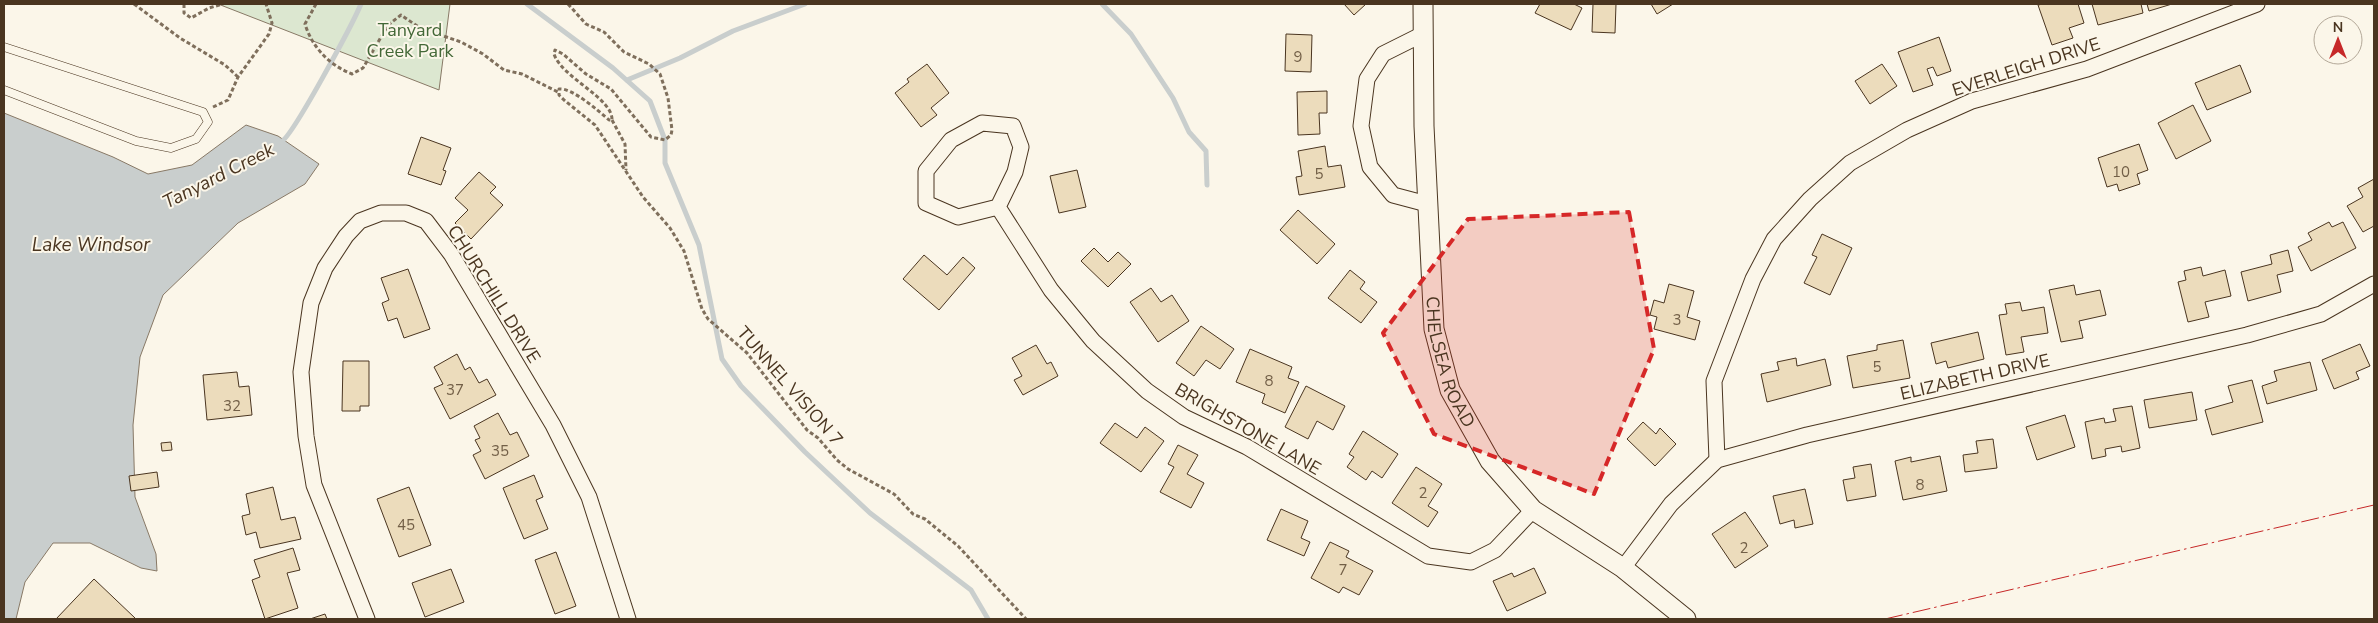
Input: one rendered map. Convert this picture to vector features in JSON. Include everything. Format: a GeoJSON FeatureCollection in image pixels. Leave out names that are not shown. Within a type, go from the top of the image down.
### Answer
{"type":"FeatureCollection","features":[{"type":"Feature","properties":{"kind":"street","name":"CHELSEA ROAD"},"geometry":{"type":"LineString","coordinates":[[1423,4],[1427,204],[1434,329],[1450,390],[1490,461],[1533,510],[1622,568],[1686,619]]}},
{"type":"Feature","properties":{"kind":"street","name":"EVERLEIGH DRIVE"},"geometry":{"type":"LineString","coordinates":[[1717,460],[1714,381],[1753,279],[1774,239],[1810,198],[1850,163],[1907,130],[1972,101],[2043,79],[2087,69],[2257,4]]}},
{"type":"Feature","properties":{"kind":"street"},"geometry":{"type":"LineString","coordinates":[[1423,34],[1383,54],[1367,79],[1361,126],[1370,167],[1393,195],[1427,204]]}},
{"type":"Feature","properties":{"kind":"street"},"geometry":{"type":"LineString","coordinates":[[982,123],[1013,126],[1021,147],[1015,172],[998,207],[958,218],[926,203],[926,171],[951,140],[982,123]]}},
{"type":"Feature","properties":{"kind":"street","name":"BRIGHSTONE LANE"},"geometry":{"type":"LineString","coordinates":[[998,207],[1050,290],[1093,341],[1147,391],[1184,417],[1248,447],[1428,556],[1471,562],[1495,550],[1533,510]]}},
{"type":"Feature","properties":{"kind":"street","name":"CHURCHILL DRIVE"},"geometry":{"type":"LineString","coordinates":[[367,619],[314,485],[306,436],[300,372],[311,303],[325,268],[346,236],[360,220],[382,213],[406,213],[426,221],[451,254],[553,424],[589,498],[628,619]]}},
{"type":"Feature","properties":{"kind":"street","name":"ELIZABETH DRIVE"},"geometry":{"type":"LineString","coordinates":[[1622,568],[1671,504],[1717,460],[1807,435],[2247,336],[2321,314],[2374,284]]}},
{"type":"Feature","properties":{"kind":"lane"},"geometry":{"type":"LineString","coordinates":[[4,47],[203,112],[208,122],[196,139],[172,148],[136,141],[4,90]]}},
{"type":"Feature","properties":{"kind":"path"},"geometry":{"type":"LineString","coordinates":[[134,4],[180,38],[225,65],[238,78]]}},
{"type":"Feature","properties":{"kind":"path"},"geometry":{"type":"LineString","coordinates":[[184,4],[184,13],[191,18],[209,8],[223,4]]}},
{"type":"Feature","properties":{"kind":"path"},"geometry":{"type":"LineString","coordinates":[[203,112],[228,100],[238,78],[269,34],[272,23],[266,4]]}},
{"type":"Feature","properties":{"kind":"path"},"geometry":{"type":"LineString","coordinates":[[316,4],[305,24],[309,36],[318,51],[337,66],[352,74],[364,68],[388,24],[401,14],[420,28],[468,46],[504,70],[522,74],[558,92],[559,89],[564,89],[612,120]]}},
{"type":"Feature","properties":{"kind":"path"},"geometry":{"type":"LineString","coordinates":[[568,4],[586,24],[604,32],[624,52],[650,64],[660,74],[668,98],[672,130],[671,135],[664,140],[651,137],[611,89],[586,74],[563,54],[555,50],[554,54],[557,64],[598,98],[612,114],[612,120],[625,144],[626,170]]}},
{"type":"Feature","properties":{"kind":"path","name":"TUNNEL VISION 7"},"geometry":{"type":"LineString","coordinates":[[558,92],[595,125],[643,197],[670,228],[684,251],[702,309],[708,319],[747,353],[807,430],[818,438],[842,464],[894,494],[912,514],[925,519],[958,546],[1026,619]]}},
{"type":"Feature","properties":{"kind":"highlighted area"},"geometry":{"type":"Polygon","coordinates":[[[1629,212],[1654,349],[1594,494],[1434,434],[1383,333],[1468,219],[1629,212]]]}},
{"type":"Feature","properties":{"kind":"green space","name":"Tanyard Creek Park"},"geometry":{"type":"Polygon","coordinates":[[[218,4],[450,4],[439,90],[218,4]]]}},
{"type":"Feature","properties":{"kind":"water","name":"Lake Windsor"},"geometry":{"type":"Polygon","coordinates":[[[4,113],[113,157],[148,174],[192,165],[246,125],[278,136],[319,164],[305,184],[238,223],[163,295],[140,357],[133,425],[135,497],[156,554],[157,571],[141,568],[90,543],[53,543],[25,582],[16,619],[4,619],[4,113]]]}},
{"type":"Feature","properties":{"kind":"building"},"geometry":{"type":"Polygon","coordinates":[[[1344,4],[1366,4],[1354,15],[1344,4]]]}},
{"type":"Feature","properties":{"kind":"building"},"geometry":{"type":"Polygon","coordinates":[[[1540,4],[1574,4],[1582,8],[1571,30],[1535,13],[1540,4]]]}},
{"type":"Feature","properties":{"kind":"building"},"geometry":{"type":"Polygon","coordinates":[[[1593,4],[1616,4],[1615,33],[1592,32],[1593,4]]]}},
{"type":"Feature","properties":{"kind":"building"},"geometry":{"type":"Polygon","coordinates":[[[1651,4],[1673,4],[1657,14],[1651,4]]]}},
{"type":"Feature","properties":{"kind":"building"},"geometry":{"type":"Polygon","coordinates":[[[2078,4],[2084,23],[2069,28],[2073,38],[2052,45],[2038,5],[2078,4]]]}},
{"type":"Feature","properties":{"kind":"building"},"geometry":{"type":"Polygon","coordinates":[[[2092,4],[2141,4],[2143,13],[2098,25],[2092,4]]]}},
{"type":"Feature","properties":{"kind":"building"},"geometry":{"type":"Polygon","coordinates":[[[2147,4],[2172,4],[2149,11],[2147,4]]]}},
{"type":"Feature","properties":{"kind":"building"},"geometry":{"type":"Polygon","coordinates":[[[1286,34],[1312,35],[1311,72],[1285,71],[1286,34]]]}},
{"type":"Feature","properties":{"kind":"building"},"geometry":{"type":"Polygon","coordinates":[[[1939,37],[1951,71],[1937,76],[1933,67],[1927,69],[1933,85],[1913,92],[1898,52],[1939,37]]]}},
{"type":"Feature","properties":{"kind":"building"},"geometry":{"type":"Polygon","coordinates":[[[927,64],[949,93],[931,108],[937,115],[921,127],[895,93],[909,82],[907,79],[927,64]]]}},
{"type":"Feature","properties":{"kind":"building"},"geometry":{"type":"Polygon","coordinates":[[[1882,64],[1897,86],[1870,104],[1855,81],[1882,64]]]}},
{"type":"Feature","properties":{"kind":"building"},"geometry":{"type":"Polygon","coordinates":[[[2240,65],[2251,92],[2207,110],[2195,83],[2240,65]]]}},
{"type":"Feature","properties":{"kind":"building"},"geometry":{"type":"Polygon","coordinates":[[[1327,91],[1327,113],[1319,113],[1320,134],[1298,135],[1297,92],[1327,91]]]}},
{"type":"Feature","properties":{"kind":"building"},"geometry":{"type":"Polygon","coordinates":[[[2193,105],[2211,141],[2176,159],[2158,123],[2193,105]]]}},
{"type":"Feature","properties":{"kind":"building"},"geometry":{"type":"Polygon","coordinates":[[[421,137],[451,148],[443,170],[446,171],[441,185],[408,174],[421,137]]]}},
{"type":"Feature","properties":{"kind":"building"},"geometry":{"type":"Polygon","coordinates":[[[2139,144],[2148,170],[2137,174],[2140,184],[2119,191],[2117,184],[2107,187],[2098,158],[2139,144]]]}},
{"type":"Feature","properties":{"kind":"building"},"geometry":{"type":"Polygon","coordinates":[[[1325,146],[1328,167],[1341,165],[1345,187],[1299,195],[1296,177],[1302,176],[1298,151],[1325,146]]]}},
{"type":"Feature","properties":{"kind":"building"},"geometry":{"type":"Polygon","coordinates":[[[1077,170],[1086,207],[1059,213],[1050,176],[1077,170]]]}},
{"type":"Feature","properties":{"kind":"building"},"geometry":{"type":"Polygon","coordinates":[[[479,172],[496,187],[490,193],[503,205],[471,239],[455,223],[468,210],[455,198],[479,172]]]}},
{"type":"Feature","properties":{"kind":"building"},"geometry":{"type":"Polygon","coordinates":[[[2374,179],[2374,226],[2363,232],[2347,206],[2363,197],[2358,188],[2374,179]]]}},
{"type":"Feature","properties":{"kind":"building"},"geometry":{"type":"Polygon","coordinates":[[[1298,210],[1335,244],[1317,264],[1280,230],[1298,210]]]}},
{"type":"Feature","properties":{"kind":"building"},"geometry":{"type":"Polygon","coordinates":[[[2329,222],[2332,227],[2343,222],[2356,248],[2311,271],[2298,247],[2312,240],[2308,233],[2329,222]]]}},
{"type":"Feature","properties":{"kind":"building"},"geometry":{"type":"Polygon","coordinates":[[[1822,234],[1852,248],[1830,295],[1804,283],[1817,257],[1812,255],[1822,234]]]}},
{"type":"Feature","properties":{"kind":"building"},"geometry":{"type":"Polygon","coordinates":[[[1094,248],[1108,262],[1118,252],[1131,264],[1108,287],[1081,261],[1094,248]]]}},
{"type":"Feature","properties":{"kind":"building"},"geometry":{"type":"Polygon","coordinates":[[[2288,250],[2293,271],[2277,275],[2281,292],[2248,301],[2241,272],[2272,264],[2270,255],[2288,250]]]}},
{"type":"Feature","properties":{"kind":"building"},"geometry":{"type":"Polygon","coordinates":[[[924,255],[947,275],[963,257],[975,268],[939,310],[903,279],[924,255]]]}},
{"type":"Feature","properties":{"kind":"building"},"geometry":{"type":"Polygon","coordinates":[[[2201,267],[2203,276],[2225,270],[2231,296],[2205,302],[2209,317],[2188,322],[2178,282],[2186,280],[2184,271],[2201,267]]]}},
{"type":"Feature","properties":{"kind":"building"},"geometry":{"type":"Polygon","coordinates":[[[408,269],[430,329],[404,338],[397,318],[388,321],[382,303],[389,300],[381,278],[408,269]]]}},
{"type":"Feature","properties":{"kind":"building"},"geometry":{"type":"Polygon","coordinates":[[[1350,270],[1365,282],[1360,289],[1377,302],[1361,323],[1328,298],[1350,270]]]}},
{"type":"Feature","properties":{"kind":"building"},"geometry":{"type":"Polygon","coordinates":[[[1669,284],[1694,291],[1687,317],[1700,321],[1695,340],[1654,329],[1657,317],[1650,315],[1654,300],[1664,303],[1669,284]]]}},
{"type":"Feature","properties":{"kind":"building"},"geometry":{"type":"Polygon","coordinates":[[[2074,285],[2076,295],[2100,290],[2106,315],[2079,321],[2083,338],[2061,342],[2049,290],[2074,285]]]}},
{"type":"Feature","properties":{"kind":"building"},"geometry":{"type":"Polygon","coordinates":[[[1151,288],[1161,302],[1172,295],[1189,321],[1158,342],[1130,302],[1151,288]]]}},
{"type":"Feature","properties":{"kind":"building"},"geometry":{"type":"Polygon","coordinates":[[[2020,302],[2022,311],[2044,307],[2048,333],[2021,337],[2024,352],[2006,355],[1999,315],[2007,314],[2005,304],[2020,302]]]}},
{"type":"Feature","properties":{"kind":"building"},"geometry":{"type":"Polygon","coordinates":[[[1201,326],[1234,349],[1220,369],[1206,360],[1194,376],[1176,363],[1201,326]]]}},
{"type":"Feature","properties":{"kind":"building"},"geometry":{"type":"Polygon","coordinates":[[[1978,332],[1984,359],[1948,368],[1946,361],[1936,364],[1931,343],[1978,332]]]}},
{"type":"Feature","properties":{"kind":"building"},"geometry":{"type":"Polygon","coordinates":[[[1903,340],[1910,378],[1853,388],[1847,356],[1877,350],[1877,345],[1903,340]]]}},
{"type":"Feature","properties":{"kind":"building"},"geometry":{"type":"Polygon","coordinates":[[[2360,344],[2370,366],[2356,372],[2359,379],[2334,389],[2322,360],[2360,344]]]}},
{"type":"Feature","properties":{"kind":"building"},"geometry":{"type":"Polygon","coordinates":[[[1036,345],[1047,364],[1051,362],[1058,376],[1023,395],[1014,380],[1022,376],[1012,358],[1036,345]]]}},
{"type":"Feature","properties":{"kind":"building"},"geometry":{"type":"Polygon","coordinates":[[[1250,349],[1292,367],[1288,378],[1299,382],[1285,413],[1262,403],[1265,394],[1236,382],[1250,349]]]}},
{"type":"Feature","properties":{"kind":"building"},"geometry":{"type":"Polygon","coordinates":[[[457,354],[465,370],[470,367],[479,383],[487,379],[496,395],[450,419],[434,388],[443,384],[434,367],[457,354]]]}},
{"type":"Feature","properties":{"kind":"building"},"geometry":{"type":"Polygon","coordinates":[[[1796,358],[1797,366],[1825,359],[1831,385],[1767,402],[1761,374],[1779,370],[1777,362],[1796,358]]]}},
{"type":"Feature","properties":{"kind":"building"},"geometry":{"type":"Polygon","coordinates":[[[343,361],[369,361],[369,406],[360,406],[360,411],[342,411],[343,361]]]}},
{"type":"Feature","properties":{"kind":"building"},"geometry":{"type":"Polygon","coordinates":[[[2310,362],[2317,390],[2267,404],[2262,386],[2277,381],[2274,371],[2310,362]]]}},
{"type":"Feature","properties":{"kind":"building"},"geometry":{"type":"Polygon","coordinates":[[[237,372],[239,387],[249,386],[252,415],[207,420],[203,375],[237,372]]]}},
{"type":"Feature","properties":{"kind":"building"},"geometry":{"type":"Polygon","coordinates":[[[2252,380],[2263,422],[2212,435],[2205,410],[2233,402],[2228,386],[2252,380]]]}},
{"type":"Feature","properties":{"kind":"building"},"geometry":{"type":"Polygon","coordinates":[[[1306,386],[1345,406],[1333,430],[1317,421],[1308,439],[1285,427],[1306,386]]]}},
{"type":"Feature","properties":{"kind":"building"},"geometry":{"type":"Polygon","coordinates":[[[2192,392],[2197,420],[2149,428],[2144,400],[2192,392]]]}},
{"type":"Feature","properties":{"kind":"building"},"geometry":{"type":"Polygon","coordinates":[[[2132,406],[2140,448],[2122,452],[2121,446],[2105,449],[2106,456],[2092,459],[2085,422],[2104,418],[2105,423],[2116,421],[2113,409],[2132,406]]]}},
{"type":"Feature","properties":{"kind":"building"},"geometry":{"type":"Polygon","coordinates":[[[498,413],[510,435],[517,432],[529,456],[485,479],[473,455],[481,451],[475,440],[480,438],[474,426],[498,413]]]}},
{"type":"Feature","properties":{"kind":"building"},"geometry":{"type":"Polygon","coordinates":[[[2065,415],[2075,447],[2037,460],[2026,427],[2065,415]]]}},
{"type":"Feature","properties":{"kind":"building"},"geometry":{"type":"Polygon","coordinates":[[[1643,422],[1656,434],[1660,428],[1676,444],[1655,466],[1627,439],[1643,422]]]}},
{"type":"Feature","properties":{"kind":"building"},"geometry":{"type":"Polygon","coordinates":[[[1115,423],[1137,438],[1145,427],[1164,441],[1141,472],[1100,443],[1115,423]]]}},
{"type":"Feature","properties":{"kind":"building"},"geometry":{"type":"Polygon","coordinates":[[[1363,431],[1398,454],[1382,478],[1372,471],[1366,480],[1347,467],[1354,457],[1349,454],[1363,431]]]}},
{"type":"Feature","properties":{"kind":"building"},"geometry":{"type":"Polygon","coordinates":[[[1993,439],[1997,468],[1965,472],[1963,455],[1978,453],[1976,441],[1993,439]]]}},
{"type":"Feature","properties":{"kind":"building"},"geometry":{"type":"Polygon","coordinates":[[[171,442],[172,450],[162,451],[161,443],[171,442]]]}},
{"type":"Feature","properties":{"kind":"building"},"geometry":{"type":"Polygon","coordinates":[[[1178,445],[1198,455],[1187,474],[1204,483],[1191,508],[1160,492],[1174,467],[1168,464],[1178,445]]]}},
{"type":"Feature","properties":{"kind":"building"},"geometry":{"type":"Polygon","coordinates":[[[1940,456],[1947,491],[1903,500],[1895,461],[1911,457],[1911,462],[1940,456]]]}},
{"type":"Feature","properties":{"kind":"building"},"geometry":{"type":"Polygon","coordinates":[[[1871,464],[1876,496],[1847,501],[1843,480],[1855,478],[1853,467],[1871,464]]]}},
{"type":"Feature","properties":{"kind":"building"},"geometry":{"type":"Polygon","coordinates":[[[1416,467],[1442,484],[1428,506],[1438,512],[1428,527],[1392,503],[1416,467]]]}},
{"type":"Feature","properties":{"kind":"building"},"geometry":{"type":"Polygon","coordinates":[[[157,472],[159,487],[131,491],[129,476],[157,472]]]}},
{"type":"Feature","properties":{"kind":"building"},"geometry":{"type":"Polygon","coordinates":[[[534,475],[543,497],[536,500],[548,529],[524,539],[503,488],[534,475]]]}},
{"type":"Feature","properties":{"kind":"building"},"geometry":{"type":"Polygon","coordinates":[[[273,487],[281,520],[295,517],[301,539],[260,548],[256,532],[246,535],[242,516],[250,514],[246,494],[273,487]]]}},
{"type":"Feature","properties":{"kind":"building"},"geometry":{"type":"Polygon","coordinates":[[[409,487],[431,545],[399,557],[377,499],[409,487]]]}},
{"type":"Feature","properties":{"kind":"building"},"geometry":{"type":"Polygon","coordinates":[[[1805,489],[1813,524],[1795,528],[1794,520],[1780,524],[1773,496],[1805,489]]]}},
{"type":"Feature","properties":{"kind":"building"},"geometry":{"type":"Polygon","coordinates":[[[1281,509],[1308,521],[1301,538],[1310,542],[1304,556],[1267,540],[1281,509]]]}},
{"type":"Feature","properties":{"kind":"building"},"geometry":{"type":"Polygon","coordinates":[[[1745,512],[1768,546],[1735,568],[1712,534],[1745,512]]]}},
{"type":"Feature","properties":{"kind":"building"},"geometry":{"type":"Polygon","coordinates":[[[1330,542],[1349,551],[1346,557],[1373,571],[1359,595],[1343,587],[1339,593],[1311,578],[1330,542]]]}},
{"type":"Feature","properties":{"kind":"building"},"geometry":{"type":"Polygon","coordinates":[[[293,548],[300,570],[287,573],[298,608],[265,619],[252,580],[260,577],[254,560],[293,548]]]}},
{"type":"Feature","properties":{"kind":"building"},"geometry":{"type":"Polygon","coordinates":[[[556,552],[576,606],[555,614],[535,560],[556,552]]]}},
{"type":"Feature","properties":{"kind":"building"},"geometry":{"type":"Polygon","coordinates":[[[1534,568],[1546,593],[1507,611],[1493,581],[1512,573],[1514,577],[1534,568]]]}},
{"type":"Feature","properties":{"kind":"building"},"geometry":{"type":"Polygon","coordinates":[[[451,569],[464,602],[425,617],[412,583],[451,569]]]}},
{"type":"Feature","properties":{"kind":"building"},"geometry":{"type":"Polygon","coordinates":[[[94,579],[135,618],[56,619],[94,579]]]}},
{"type":"Feature","properties":{"kind":"building"},"geometry":{"type":"Polygon","coordinates":[[[325,614],[327,619],[310,619],[325,614]]]}},
{"type":"Feature","properties":{"kind":"waterway","name":"Tanyard Creek"},"geometry":{"type":"LineString","coordinates":[[281,142],[288,135],[309,101],[361,4]]}},
{"type":"Feature","properties":{"kind":"waterway"},"geometry":{"type":"LineString","coordinates":[[527,4],[613,68],[650,101],[665,140],[665,163],[699,245],[722,359],[741,386],[805,452],[870,513],[971,590],[988,619]]}},
{"type":"Feature","properties":{"kind":"waterway"},"geometry":{"type":"LineString","coordinates":[[627,80],[680,58],[733,31],[805,4]]}},
{"type":"Feature","properties":{"kind":"waterway"},"geometry":{"type":"LineString","coordinates":[[1102,4],[1131,34],[1173,98],[1189,132],[1206,151],[1207,185]]}},
{"type":"Feature","properties":{"kind":"power"},"geometry":{"type":"LineString","coordinates":[[1885,619],[2374,505]]}}]}
